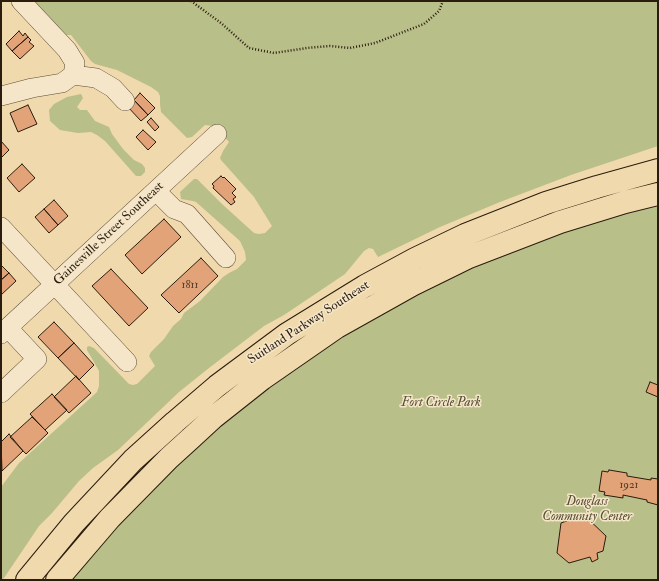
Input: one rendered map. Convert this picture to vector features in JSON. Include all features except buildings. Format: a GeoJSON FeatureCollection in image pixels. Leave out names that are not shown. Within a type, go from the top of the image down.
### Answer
{"type":"FeatureCollection","features":[{"type":"Feature","properties":{"kind":"highway"},"geometry":{"type":"LineString","coordinates":[[597,187],[658,160]]}},
{"type":"Feature","properties":{"kind":"highway","name":"Suitland Parkway Southeast"},"geometry":{"type":"LineString","coordinates":[[27,580],[74,523],[133,460],[207,394],[271,345],[365,286],[435,249],[504,219],[597,187],[658,170]]}},
{"type":"Feature","properties":{"kind":"highway","name":"Suitland Parkway Southeast"},"geometry":{"type":"LineString","coordinates":[[57,580],[110,518],[156,471],[214,417],[262,379],[337,327],[412,285],[476,254],[560,222],[625,202],[658,194]]}},
{"type":"Feature","properties":{"kind":"street"},"geometry":{"type":"LineString","coordinates":[[21,1],[67,50],[74,69],[96,78],[113,88],[125,101]]}},
{"type":"Feature","properties":{"kind":"street"},"geometry":{"type":"LineString","coordinates":[[1,96],[62,82],[66,80],[74,69]]}},
{"type":"Feature","properties":{"kind":"street","name":"Gainesville Street Southeast"},"geometry":{"type":"LineString","coordinates":[[4,331],[217,134]]}},
{"type":"Feature","properties":{"kind":"street"},"geometry":{"type":"LineString","coordinates":[[156,191],[174,209],[186,214],[226,258]]}},
{"type":"Feature","properties":{"kind":"street"},"geometry":{"type":"LineString","coordinates":[[1,227],[126,362]]}},
{"type":"Feature","properties":{"kind":"street"},"geometry":{"type":"LineString","coordinates":[[1,393],[37,359],[4,331]]}},
{"type":"Feature","properties":{"kind":"path"},"geometry":{"type":"LineString","coordinates":[[191,1],[221,23],[249,48],[274,53],[286,50],[330,46],[350,48],[374,43],[424,24],[438,11],[443,1]]}},
{"type":"Feature","properties":{"kind":"green space"},"geometry":{"type":"Polygon","coordinates":[[[34,1],[658,1],[658,146],[571,175],[500,202],[440,227],[378,257],[373,249],[369,248],[364,251],[345,274],[284,315],[264,326],[209,368],[179,392],[118,450],[93,468],[79,481],[39,526],[4,578],[1,580],[1,487],[19,463],[97,392],[99,386],[99,371],[87,350],[87,347],[89,346],[94,348],[129,384],[137,384],[155,366],[149,356],[151,352],[164,339],[173,326],[181,319],[184,313],[200,301],[223,277],[237,269],[246,260],[245,252],[240,241],[196,202],[181,199],[180,192],[194,179],[197,179],[254,233],[265,233],[272,226],[254,197],[221,160],[220,158],[223,151],[229,142],[214,126],[205,125],[192,137],[187,138],[161,112],[160,96],[158,92],[117,70],[95,64],[71,35],[66,35],[34,1]]]}},
{"type":"Feature","properties":{"kind":"green space"},"geometry":{"type":"Polygon","coordinates":[[[81,94],[83,98],[77,107],[80,110],[87,110],[95,121],[109,127],[112,134],[123,149],[145,168],[145,172],[141,176],[136,176],[105,141],[97,135],[91,132],[78,133],[60,130],[50,121],[49,110],[54,104],[67,97],[81,94]]]}},
{"type":"Feature","properties":{"kind":"green space","name":"Fort Circle Park"},"geometry":{"type":"Polygon","coordinates":[[[658,204],[658,580],[72,580],[96,548],[138,501],[211,432],[292,371],[387,308],[523,245],[607,216],[658,204]]]}},
{"type":"Feature","properties":{"kind":"park label","name":"Douglass Community Center"},"geometry":{"type":"Point","coordinates":[587,510]}}]}
